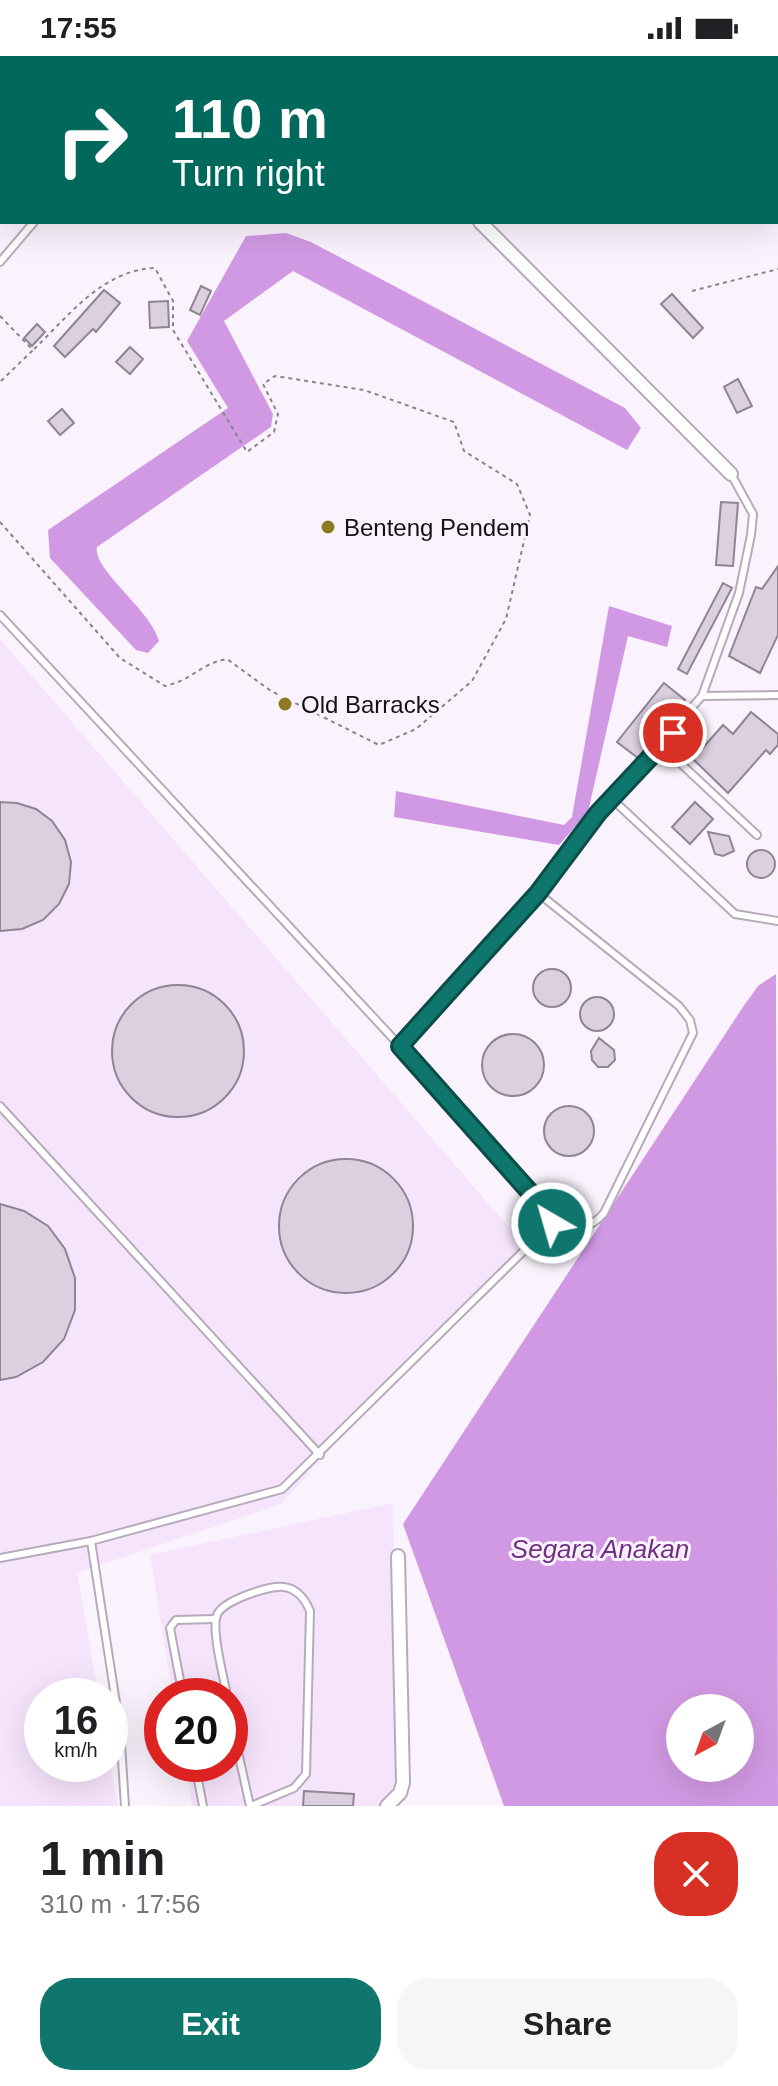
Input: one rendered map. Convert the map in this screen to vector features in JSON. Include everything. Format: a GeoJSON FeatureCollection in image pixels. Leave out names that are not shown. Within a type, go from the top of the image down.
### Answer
{"type":"FeatureCollection","features":[{"type":"Feature","properties":{"kind":"street"},"geometry":{"type":"LineString","coordinates":[[482,224],[731,474]]}},
{"type":"Feature","properties":{"kind":"street"},"geometry":{"type":"LineString","coordinates":[[387,1806],[400,1793],[403,1783],[398,1556]]}},
{"type":"Feature","properties":{"kind":"lane"},"geometry":{"type":"LineString","coordinates":[[0,262],[32,224]]}},
{"type":"Feature","properties":{"kind":"lane"},"geometry":{"type":"LineString","coordinates":[[400,1046],[538,893],[612,799],[702,696],[739,593],[751,535],[753,514],[731,474]]}},
{"type":"Feature","properties":{"kind":"lane"},"geometry":{"type":"LineString","coordinates":[[0,615],[400,1046],[551,1216],[552,1223]]}},
{"type":"Feature","properties":{"kind":"lane"},"geometry":{"type":"LineString","coordinates":[[702,696],[778,695]]}},
{"type":"Feature","properties":{"kind":"lane"},"geometry":{"type":"LineString","coordinates":[[661,745],[757,835]]}},
{"type":"Feature","properties":{"kind":"lane"},"geometry":{"type":"LineString","coordinates":[[612,799],[735,914],[778,921]]}},
{"type":"Feature","properties":{"kind":"lane"},"geometry":{"type":"LineString","coordinates":[[538,893],[679,1006],[690,1020],[693,1033],[604,1213],[595,1224],[580,1229],[552,1223]]}},
{"type":"Feature","properties":{"kind":"lane"},"geometry":{"type":"LineString","coordinates":[[0,1106],[320,1455]]}},
{"type":"Feature","properties":{"kind":"lane"},"geometry":{"type":"LineString","coordinates":[[0,1558],[91,1541],[282,1489],[320,1455],[552,1223]]}},
{"type":"Feature","properties":{"kind":"lane"},"geometry":{"type":"LineString","coordinates":[[91,1541],[120,1729],[125,1806]]}},
{"type":"Feature","properties":{"kind":"lane"},"geometry":{"type":"LineString","coordinates":[[224,1678],[215,1619],[222,1606],[233,1599],[283,1587],[299,1593],[310,1611],[306,1774],[294,1788],[250,1806],[245,1782]]}},
{"type":"Feature","properties":{"kind":"lane"},"geometry":{"type":"LineString","coordinates":[[180,1678],[170,1628],[176,1620],[215,1619]]}},
{"type":"Feature","properties":{"kind":"lane"},"geometry":{"type":"LineString","coordinates":[[198,1782],[203,1806]]}},
{"type":"Feature","properties":{"kind":"path"},"geometry":{"type":"LineString","coordinates":[[0,382],[107,280],[132,269],[155,268],[173,301],[173,330],[247,452],[274,432],[278,414],[263,384],[275,376],[364,390],[454,422],[464,451],[517,484],[530,515],[506,619],[472,681],[416,729],[379,745],[271,691],[227,659],[207,663],[186,681],[165,686],[120,658],[0,522]]}},
{"type":"Feature","properties":{"kind":"path"},"geometry":{"type":"LineString","coordinates":[[692,291],[778,269]]}},
{"type":"Feature","properties":{"kind":"path"},"geometry":{"type":"LineString","coordinates":[[0,316],[33,350]]}},
{"type":"Feature","properties":{"kind":"shaded area"},"geometry":{"type":"Polygon","coordinates":[[[0,639],[526,1247],[394,1378],[281,1504],[77,1573],[96,1678],[24,1678],[24,1782],[114,1782],[118,1806],[0,1806],[0,639]]]}},
{"type":"Feature","properties":{"kind":"shaded area"},"geometry":{"type":"Polygon","coordinates":[[[393,1503],[397,1806],[192,1806],[188,1782],[248,1782],[248,1678],[170,1678],[150,1555],[393,1503]]]}},
{"type":"Feature","properties":{"kind":"water"},"geometry":{"type":"Polygon","coordinates":[[[286,233],[311,242],[625,408],[641,428],[627,450],[293,271],[224,321],[273,414],[271,427],[97,547],[103,567],[145,616],[159,641],[148,653],[136,650],[50,558],[48,530],[228,408],[187,341],[246,236],[286,233]]]}},
{"type":"Feature","properties":{"kind":"water"},"geometry":{"type":"Polygon","coordinates":[[[609,606],[672,626],[667,647],[628,636],[588,812],[559,845],[394,817],[396,791],[564,825],[572,817],[609,606]]]}},
{"type":"Feature","properties":{"kind":"water","name":"Segara Anakan"},"geometry":{"type":"Polygon","coordinates":[[[776,974],[778,1806],[504,1806],[403,1524],[758,986],[776,974]]]}},
{"type":"Feature","properties":{"kind":"building"},"geometry":{"type":"Polygon","coordinates":[[[201,286],[211,291],[200,315],[190,310],[201,286]]]}},
{"type":"Feature","properties":{"kind":"building"},"geometry":{"type":"Polygon","coordinates":[[[104,290],[120,303],[96,332],[93,329],[65,357],[54,346],[104,290]]]}},
{"type":"Feature","properties":{"kind":"building"},"geometry":{"type":"Polygon","coordinates":[[[672,294],[703,328],[693,338],[661,304],[672,294]]]}},
{"type":"Feature","properties":{"kind":"building"},"geometry":{"type":"Polygon","coordinates":[[[168,301],[169,327],[150,328],[149,302],[168,301]]]}},
{"type":"Feature","properties":{"kind":"building"},"geometry":{"type":"Polygon","coordinates":[[[37,324],[45,332],[32,346],[24,338],[37,324]]]}},
{"type":"Feature","properties":{"kind":"building"},"geometry":{"type":"Polygon","coordinates":[[[130,347],[143,359],[130,374],[116,362],[130,347]]]}},
{"type":"Feature","properties":{"kind":"building"},"geometry":{"type":"Polygon","coordinates":[[[738,379],[752,406],[737,413],[724,387],[738,379]]]}},
{"type":"Feature","properties":{"kind":"building"},"geometry":{"type":"Polygon","coordinates":[[[62,409],[74,423],[60,435],[48,421],[62,409]]]}},
{"type":"Feature","properties":{"kind":"building"},"geometry":{"type":"Polygon","coordinates":[[[721,502],[738,503],[733,566],[716,565],[721,502]]]}},
{"type":"Feature","properties":{"kind":"building"},"geometry":{"type":"Polygon","coordinates":[[[778,566],[778,635],[760,673],[729,656],[756,587],[762,589],[778,566]]]}},
{"type":"Feature","properties":{"kind":"building"},"geometry":{"type":"Polygon","coordinates":[[[723,583],[732,588],[687,674],[678,669],[723,583]]]}},
{"type":"Feature","properties":{"kind":"building"},"geometry":{"type":"Polygon","coordinates":[[[664,683],[685,700],[638,758],[617,742],[664,683]]]}},
{"type":"Feature","properties":{"kind":"building"},"geometry":{"type":"Polygon","coordinates":[[[751,712],[778,734],[778,745],[770,754],[766,750],[728,793],[693,759],[723,725],[733,734],[751,712]]]}},
{"type":"Feature","properties":{"kind":"building"},"geometry":{"type":"Polygon","coordinates":[[[0,802],[36,809],[52,821],[65,840],[71,862],[69,884],[59,904],[43,920],[22,929],[0,931],[0,802]]]}},
{"type":"Feature","properties":{"kind":"building"},"geometry":{"type":"Polygon","coordinates":[[[695,802],[713,819],[690,844],[672,827],[695,802]]]}},
{"type":"Feature","properties":{"kind":"building"},"geometry":{"type":"Polygon","coordinates":[[[708,832],[729,836],[734,851],[723,856],[715,854],[708,832]]]}},
{"type":"Feature","properties":{"kind":"building"},"geometry":{"type":"Polygon","coordinates":[[[761,850],[771,854],[775,864],[771,874],[761,878],[751,874],[747,864],[751,854],[761,850]]]}},
{"type":"Feature","properties":{"kind":"building"},"geometry":{"type":"Polygon","coordinates":[[[552,969],[565,975],[571,988],[565,1001],[552,1007],[539,1001],[533,988],[539,975],[552,969]]]}},
{"type":"Feature","properties":{"kind":"building"},"geometry":{"type":"Polygon","coordinates":[[[178,985],[203,990],[224,1005],[239,1026],[244,1051],[239,1076],[224,1097],[203,1112],[178,1117],[153,1112],[132,1097],[117,1076],[112,1051],[117,1026],[132,1005],[153,990],[178,985]]]}},
{"type":"Feature","properties":{"kind":"building"},"geometry":{"type":"Polygon","coordinates":[[[597,997],[609,1002],[614,1014],[609,1026],[597,1031],[585,1026],[580,1014],[585,1002],[597,997]]]}},
{"type":"Feature","properties":{"kind":"building"},"geometry":{"type":"Polygon","coordinates":[[[513,1034],[535,1043],[544,1065],[535,1087],[513,1096],[491,1087],[482,1065],[491,1043],[513,1034]]]}},
{"type":"Feature","properties":{"kind":"building"},"geometry":{"type":"Polygon","coordinates":[[[599,1038],[614,1050],[615,1060],[608,1067],[598,1067],[592,1060],[591,1051],[599,1038]]]}},
{"type":"Feature","properties":{"kind":"building"},"geometry":{"type":"Polygon","coordinates":[[[569,1106],[586,1114],[594,1131],[586,1148],[569,1156],[552,1148],[544,1131],[552,1114],[569,1106]]]}},
{"type":"Feature","properties":{"kind":"building"},"geometry":{"type":"Polygon","coordinates":[[[346,1159],[372,1164],[393,1179],[408,1200],[413,1226],[408,1252],[393,1273],[372,1288],[346,1293],[320,1288],[299,1273],[284,1252],[279,1226],[284,1200],[299,1179],[320,1164],[346,1159]]]}},
{"type":"Feature","properties":{"kind":"building"},"geometry":{"type":"Polygon","coordinates":[[[0,1204],[24,1211],[48,1226],[65,1249],[75,1278],[75,1310],[64,1339],[43,1362],[16,1377],[0,1380],[0,1204]]]}},
{"type":"Feature","properties":{"kind":"building"},"geometry":{"type":"Polygon","coordinates":[[[304,1791],[354,1794],[353,1806],[303,1806],[304,1791]]]}},
{"type":"Feature","properties":{"kind":"place","name":"Benteng Pendem"},"geometry":{"type":"Point","coordinates":[328,527]}},
{"type":"Feature","properties":{"kind":"place","name":"Old Barracks"},"geometry":{"type":"Point","coordinates":[285,704]}},
{"type":"Feature","properties":{"kind":"route"},"geometry":{"type":"LineString","coordinates":[[552,1223],[551,1216],[400,1046],[538,893],[598,813],[673,733]]}}]}
